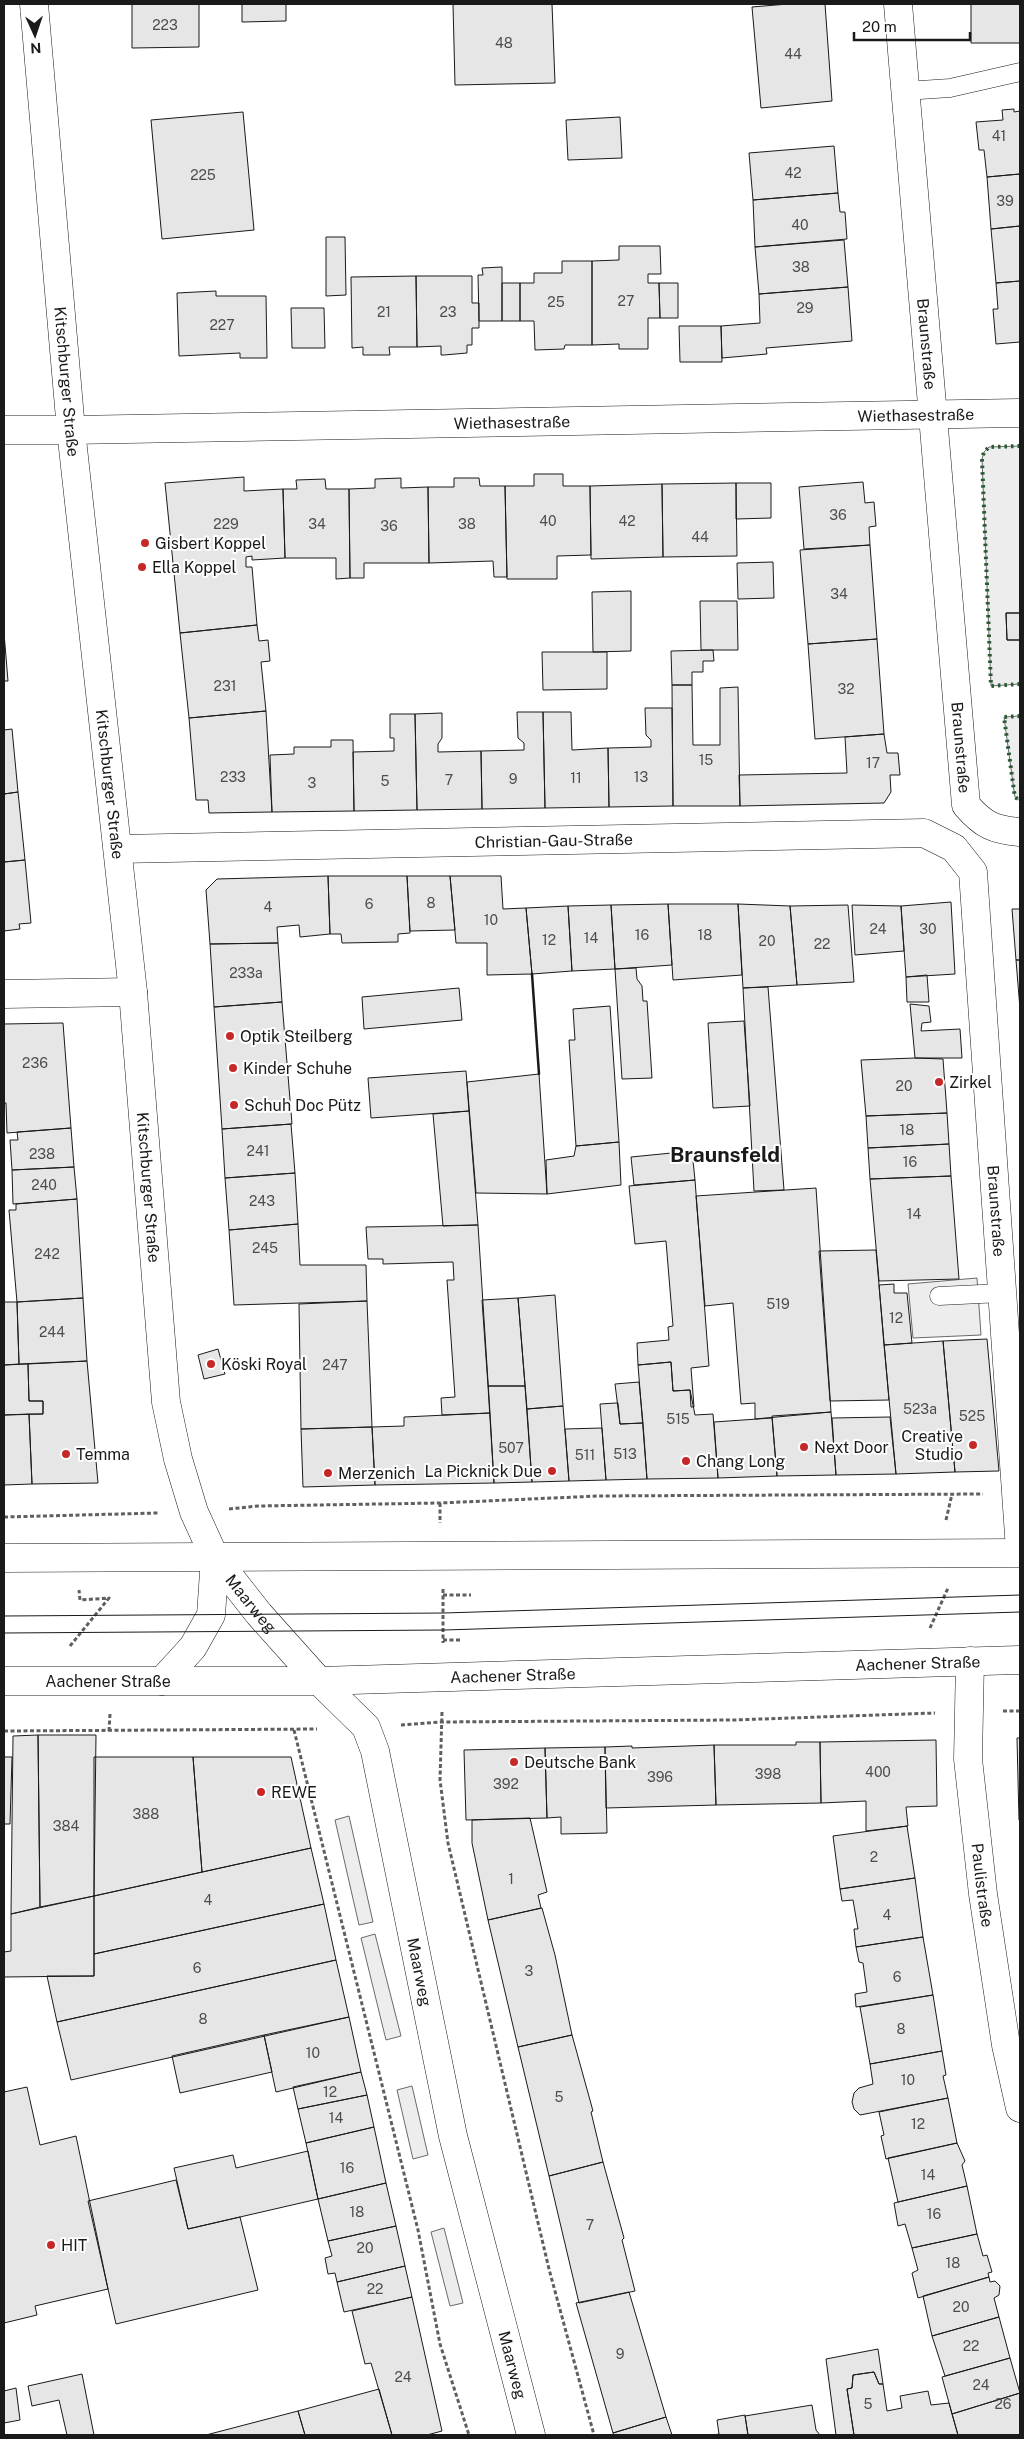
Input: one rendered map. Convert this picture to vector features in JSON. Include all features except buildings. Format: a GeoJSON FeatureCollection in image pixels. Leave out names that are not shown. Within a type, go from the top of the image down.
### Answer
{"type":"FeatureCollection","features":[{"type":"Feature","properties":{"kind":"street","name":"Kitschburger Straße"},"geometry":{"type":"LineString","coordinates":[[34,4],[71,430],[118,849],[132,992],[166,1402],[178,1459],[194,1512],[215,1558]]}},
{"type":"Feature","properties":{"kind":"street","name":"Braunstraße"},"geometry":{"type":"LineString","coordinates":[[898,4],[966,805],[979,820],[986,824],[999,830],[1020,832]]}},
{"type":"Feature","properties":{"kind":"street","name":"Wiethasestraße"},"geometry":{"type":"LineString","coordinates":[[4,430],[1020,413]]}},
{"type":"Feature","properties":{"kind":"street","name":"Christian-Gau-Straße"},"geometry":{"type":"LineString","coordinates":[[118,849],[924,833],[954,848],[973,872]]}},
{"type":"Feature","properties":{"kind":"street","name":"Braunstraße"},"geometry":{"type":"LineString","coordinates":[[973,872],[1020,1551]]}},
{"type":"Feature","properties":{"kind":"street"},"geometry":{"type":"LineString","coordinates":[[4,994],[132,992]]}},
{"type":"Feature","properties":{"kind":"street"},"geometry":{"type":"LineString","coordinates":[[4,1558],[1020,1551]]}},
{"type":"Feature","properties":{"kind":"street"},"geometry":{"type":"LineString","coordinates":[[162,1681],[193,1647],[211,1615],[215,1558]]}},
{"type":"Feature","properties":{"kind":"street","name":"Maarweg"},"geometry":{"type":"LineString","coordinates":[[215,1558],[260,1614],[319,1681],[366,1728],[377,1760],[453,2136],[532,2435]]}},
{"type":"Feature","properties":{"kind":"street","name":"Aachener Straße"},"geometry":{"type":"LineString","coordinates":[[4,1681],[319,1681],[1020,1660]]}},
{"type":"Feature","properties":{"kind":"street","name":"Paulistraße"},"geometry":{"type":"LineString","coordinates":[[957,1661],[969,1712],[968,1759],[983,1894],[1006,2045],[1020,2108]]}},
{"type":"Feature","properties":{"kind":"lane"},"geometry":{"type":"LineString","coordinates":[[906,91],[950,88],[1020,72]]}},
{"type":"Feature","properties":{"kind":"lane"},"geometry":{"type":"LineString","coordinates":[[939,1296],[1002,1293]]}},
{"type":"Feature","properties":{"kind":"path"},"geometry":{"type":"LineString","coordinates":[[932,1713],[957,1661],[955,1629],[930,1629],[950,1585],[936,1584],[939,1553],[952,1494]]}},
{"type":"Feature","properties":{"kind":"path"},"geometry":{"type":"LineString","coordinates":[[4,1517],[194,1512],[258,1506],[440,1503],[598,1496],[1016,1494]]}},
{"type":"Feature","properties":{"kind":"path"},"geometry":{"type":"LineString","coordinates":[[440,1503],[443,1595],[440,1780],[448,1843],[549,2269],[594,2435]]}},
{"type":"Feature","properties":{"kind":"path"},"geometry":{"type":"LineString","coordinates":[[77,1516],[76,1557],[80,1600],[109,1598],[70,1646],[78,1646]]}},
{"type":"Feature","properties":{"kind":"path"},"geometry":{"type":"LineString","coordinates":[[443,1595],[471,1595]]}},
{"type":"Feature","properties":{"kind":"path"},"geometry":{"type":"LineString","coordinates":[[109,1731],[111,1681]]}},
{"type":"Feature","properties":{"kind":"path"},"geometry":{"type":"LineString","coordinates":[[4,1731],[294,1730],[366,1728],[441,1722],[733,1720],[969,1712]]}},
{"type":"Feature","properties":{"kind":"path"},"geometry":{"type":"LineString","coordinates":[[294,1730],[418,2230],[440,2344],[469,2435]]}},
{"type":"Feature","properties":{"kind":"shaded area"},"geometry":{"type":"Polygon","coordinates":[[[1020,446],[1020,684],[991,686],[982,459],[984,452],[989,447],[1020,446]]]}},
{"type":"Feature","properties":{"kind":"shaded area"},"geometry":{"type":"Polygon","coordinates":[[[1020,716],[1020,801],[1015,797],[1004,717],[1020,716]]]}},
{"type":"Feature","properties":{"kind":"shaded area"},"geometry":{"type":"Polygon","coordinates":[[[977,1278],[981,1335],[913,1338],[908,1284],[977,1278]]]}},
{"type":"Feature","properties":{"kind":"shaded area"},"geometry":{"type":"Polygon","coordinates":[[[349,1816],[373,1922],[359,1925],[335,1820],[349,1816]]]}},
{"type":"Feature","properties":{"kind":"shaded area"},"geometry":{"type":"Polygon","coordinates":[[[375,1934],[401,2036],[386,2040],[361,1938],[375,1934]]]}},
{"type":"Feature","properties":{"kind":"shaded area"},"geometry":{"type":"Polygon","coordinates":[[[412,2086],[428,2155],[413,2159],[397,2090],[412,2086]]]}},
{"type":"Feature","properties":{"kind":"shaded area"},"geometry":{"type":"Polygon","coordinates":[[[444,2228],[463,2303],[450,2306],[431,2232],[444,2228]]]}},
{"type":"Feature","properties":{"kind":"tram line"},"geometry":{"type":"LineString","coordinates":[[4,1616],[444,1613],[1020,1595]]}},
{"type":"Feature","properties":{"kind":"tram line"},"geometry":{"type":"LineString","coordinates":[[4,1633],[444,1630],[1020,1612]]}},
{"type":"Feature","properties":{"kind":"hedge"},"geometry":{"type":"LineString","coordinates":[[1020,446],[989,447],[984,452],[982,459],[991,686],[1020,684]]}},
{"type":"Feature","properties":{"kind":"hedge"},"geometry":{"type":"LineString","coordinates":[[1020,716],[1004,717],[1015,797],[1020,801]]}},
{"type":"Feature","properties":{"kind":"wall"},"geometry":{"type":"LineString","coordinates":[[532,974],[539,1074]]}},
{"type":"Feature","properties":{"kind":"place","name":"Gisbert Koppel"},"geometry":{"type":"Point","coordinates":[145,543]}},
{"type":"Feature","properties":{"kind":"place","name":"Ella Koppel"},"geometry":{"type":"Point","coordinates":[142,567]}},
{"type":"Feature","properties":{"kind":"place","name":"Optik Steilberg"},"geometry":{"type":"Point","coordinates":[230,1036]}},
{"type":"Feature","properties":{"kind":"place","name":"Kinder Schuhe"},"geometry":{"type":"Point","coordinates":[233,1068]}},
{"type":"Feature","properties":{"kind":"place","name":"Zirkel"},"geometry":{"type":"Point","coordinates":[939,1082]}},
{"type":"Feature","properties":{"kind":"place","name":"Schuh Doc Pütz"},"geometry":{"type":"Point","coordinates":[234,1105]}},
{"type":"Feature","properties":{"kind":"place","name":"Köski Royal"},"geometry":{"type":"Point","coordinates":[211,1364]}},
{"type":"Feature","properties":{"kind":"place","name":"Creative Studio"},"geometry":{"type":"Point","coordinates":[973,1445]}},
{"type":"Feature","properties":{"kind":"place","name":"Next Door"},"geometry":{"type":"Point","coordinates":[804,1447]}},
{"type":"Feature","properties":{"kind":"place","name":"Temma"},"geometry":{"type":"Point","coordinates":[66,1454]}},
{"type":"Feature","properties":{"kind":"place","name":"Chang Long"},"geometry":{"type":"Point","coordinates":[686,1461]}},
{"type":"Feature","properties":{"kind":"place","name":"La Picknick Due"},"geometry":{"type":"Point","coordinates":[552,1471]}},
{"type":"Feature","properties":{"kind":"place","name":"Merzenich"},"geometry":{"type":"Point","coordinates":[328,1473]}},
{"type":"Feature","properties":{"kind":"place","name":"Deutsche Bank"},"geometry":{"type":"Point","coordinates":[514,1762]}},
{"type":"Feature","properties":{"kind":"place","name":"REWE"},"geometry":{"type":"Point","coordinates":[261,1792]}},
{"type":"Feature","properties":{"kind":"place","name":"HIT"},"geometry":{"type":"Point","coordinates":[51,2245]}},
{"type":"Feature","properties":{"kind":"district","name":"Braunsfeld"},"geometry":{"type":"Point","coordinates":[725,1154]}}]}
